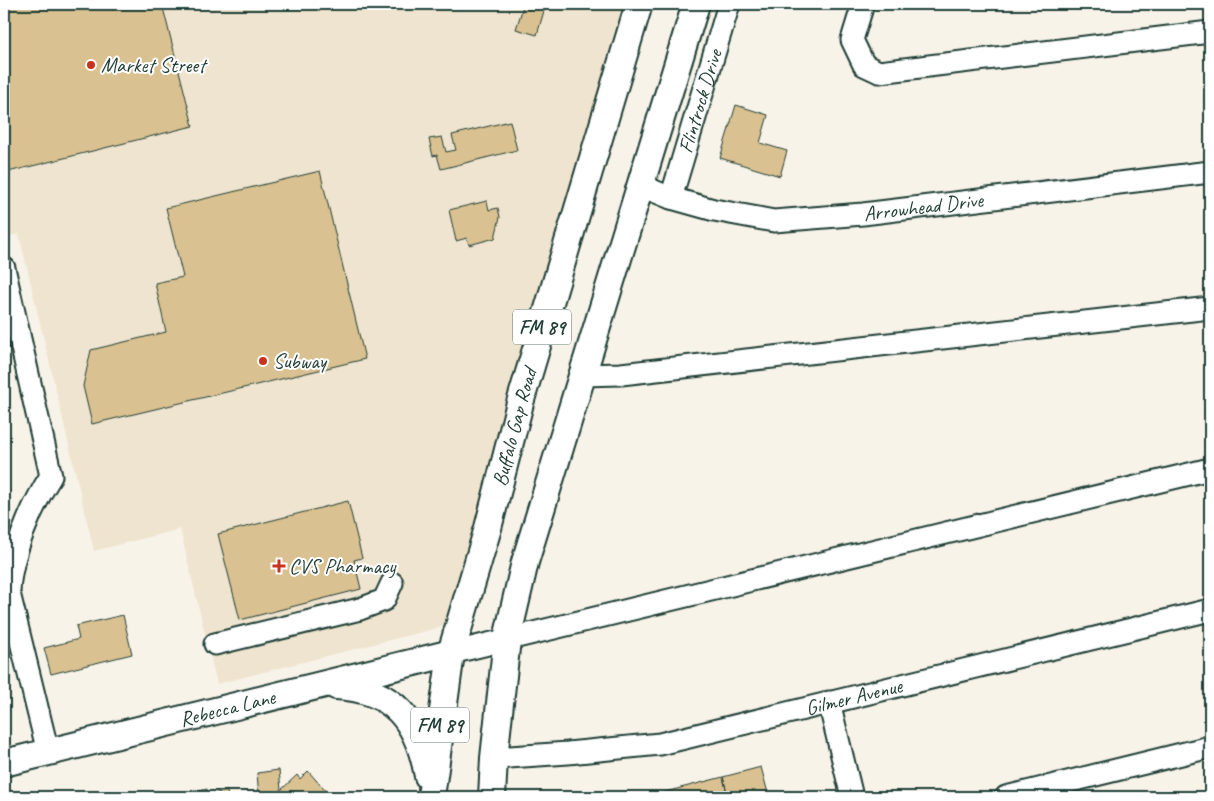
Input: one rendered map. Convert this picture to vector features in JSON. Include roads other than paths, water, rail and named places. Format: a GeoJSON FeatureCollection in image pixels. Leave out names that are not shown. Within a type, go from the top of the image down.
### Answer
{"type":"FeatureCollection","features":[{"type":"Feature","properties":{"kind":"main road","name":"Buffalo Gap Road"},"geometry":{"type":"LineString","coordinates":[[431,794],[451,653],[488,528],[520,402],[639,4]]}},
{"type":"Feature","properties":{"kind":"main road","name":"FM 89"},"geometry":{"type":"LineString","coordinates":[[492,797],[494,758],[507,639],[525,562],[696,4]]}},
{"type":"Feature","properties":{"kind":"main road","name":"Rebecca Lane"},"geometry":{"type":"LineString","coordinates":[[4,763],[451,653]]}},
{"type":"Feature","properties":{"kind":"main road"},"geometry":{"type":"LineString","coordinates":[[320,685],[352,686],[370,692],[392,703],[417,734],[424,755],[431,794]]}},
{"type":"Feature","properties":{"kind":"street","name":"Flintrock Drive"},"geometry":{"type":"LineString","coordinates":[[671,198],[729,4]]}},
{"type":"Feature","properties":{"kind":"street"},"geometry":{"type":"LineString","coordinates":[[863,4],[852,40],[864,65],[879,72],[1210,32]]}},
{"type":"Feature","properties":{"kind":"street","name":"Arrowhead Drive"},"geometry":{"type":"LineString","coordinates":[[639,185],[671,198],[714,210],[774,221],[863,214],[1210,172]]}},
{"type":"Feature","properties":{"kind":"street"},"geometry":{"type":"LineString","coordinates":[[4,268],[51,476],[40,494],[10,572],[9,593],[48,752]]}},
{"type":"Feature","properties":{"kind":"street"},"geometry":{"type":"LineString","coordinates":[[581,375],[621,374],[1210,308]]}},
{"type":"Feature","properties":{"kind":"street"},"geometry":{"type":"LineString","coordinates":[[451,653],[1210,469]]}},
{"type":"Feature","properties":{"kind":"street"},"geometry":{"type":"LineString","coordinates":[[215,644],[360,608],[384,600],[392,583]]}},
{"type":"Feature","properties":{"kind":"street","name":"Gilmer Avenue"},"geometry":{"type":"LineString","coordinates":[[494,758],[660,744],[1210,610]]}},
{"type":"Feature","properties":{"kind":"street"},"geometry":{"type":"LineString","coordinates":[[828,702],[852,797]]}},
{"type":"Feature","properties":{"kind":"street"},"geometry":{"type":"LineString","coordinates":[[1006,797],[1210,747]]}},
{"type":"Feature","properties":{"kind":"place","name":"Market Street"},"geometry":{"type":"Point","coordinates":[91,65]}},
{"type":"Feature","properties":{"kind":"place","name":"Subway"},"geometry":{"type":"Point","coordinates":[263,361]}},
{"type":"Feature","properties":{"kind":"place","name":"CVS Pharmacy"},"geometry":{"type":"Point","coordinates":[279,566]}}]}
